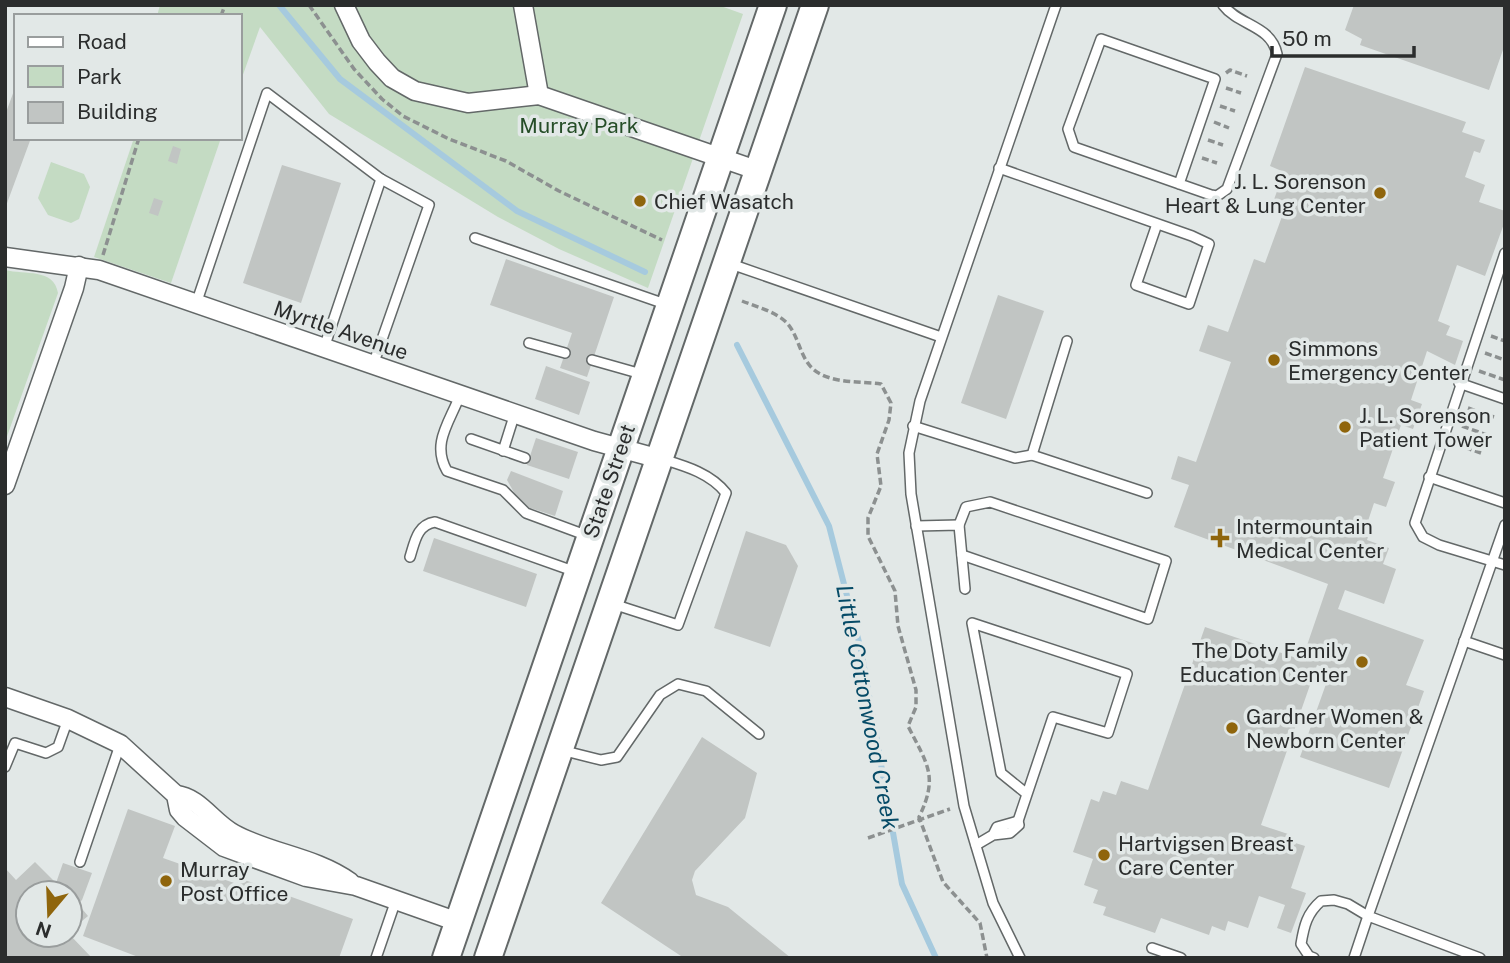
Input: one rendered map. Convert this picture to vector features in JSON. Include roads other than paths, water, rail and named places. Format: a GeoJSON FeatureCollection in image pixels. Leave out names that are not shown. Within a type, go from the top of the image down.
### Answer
{"type":"FeatureCollection","features":[{"type":"Feature","properties":{"kind":"main road","name":"State Street"},"geometry":{"type":"LineString","coordinates":[[446,958],[773,5]]}},
{"type":"Feature","properties":{"kind":"main road","name":"State Street"},"geometry":{"type":"LineString","coordinates":[[488,958],[815,5]]}},
{"type":"Feature","properties":{"kind":"street"},"geometry":{"type":"LineString","coordinates":[[344,5],[361,41],[377,62],[392,78],[415,90],[468,103],[539,95],[759,171]]}},
{"type":"Feature","properties":{"kind":"street"},"geometry":{"type":"LineString","coordinates":[[523,5],[539,95]]}},
{"type":"Feature","properties":{"kind":"street","name":"Myrtle Avenue"},"geometry":{"type":"LineString","coordinates":[[5,257],[99,270],[515,413],[660,458]]}},
{"type":"Feature","properties":{"kind":"street"},"geometry":{"type":"LineString","coordinates":[[5,485],[75,288],[79,266]]}},
{"type":"Feature","properties":{"kind":"street"},"geometry":{"type":"LineString","coordinates":[[5,697],[68,719],[120,744],[176,794],[186,796],[234,834],[331,868],[356,886],[458,922]]}},
{"type":"Feature","properties":{"kind":"lane"},"geometry":{"type":"LineString","coordinates":[[1020,958],[993,904],[964,806],[910,483],[913,426],[941,337],[1056,5]]}},
{"type":"Feature","properties":{"kind":"lane"},"geometry":{"type":"LineString","coordinates":[[1179,184],[1215,79],[1101,39],[1068,130],[1074,147],[1179,184],[1217,196],[1227,189],[1277,54],[1272,39],[1260,29],[1230,14],[1223,5]]}},
{"type":"Feature","properties":{"kind":"lane"},"geometry":{"type":"LineString","coordinates":[[197,304],[267,93],[381,179],[429,205],[373,365]]}},
{"type":"Feature","properties":{"kind":"lane"},"geometry":{"type":"LineString","coordinates":[[999,169],[1157,224],[1209,244],[1189,304],[1136,285],[1157,224]]}},
{"type":"Feature","properties":{"kind":"lane"},"geometry":{"type":"LineString","coordinates":[[324,348],[381,179]]}},
{"type":"Feature","properties":{"kind":"lane"},"geometry":{"type":"LineString","coordinates":[[475,238],[670,306]]}},
{"type":"Feature","properties":{"kind":"lane"},"geometry":{"type":"LineString","coordinates":[[1505,253],[1459,383],[1415,523],[1423,537],[1505,565]]}},
{"type":"Feature","properties":{"kind":"lane"},"geometry":{"type":"LineString","coordinates":[[727,262],[941,337]]}},
{"type":"Feature","properties":{"kind":"lane"},"geometry":{"type":"LineString","coordinates":[[1032,455],[1067,341]]}},
{"type":"Feature","properties":{"kind":"lane"},"geometry":{"type":"LineString","coordinates":[[529,343],[565,353]]}},
{"type":"Feature","properties":{"kind":"lane"},"geometry":{"type":"LineString","coordinates":[[592,360],[645,375]]}},
{"type":"Feature","properties":{"kind":"lane"},"geometry":{"type":"LineString","coordinates":[[1459,383],[1505,399]]}},
{"type":"Feature","properties":{"kind":"lane"},"geometry":{"type":"LineString","coordinates":[[460,394],[440,441],[439,457],[447,471],[503,490],[526,513],[590,536]]}},
{"type":"Feature","properties":{"kind":"lane"},"geometry":{"type":"LineString","coordinates":[[503,451],[515,413]]}},
{"type":"Feature","properties":{"kind":"lane"},"geometry":{"type":"LineString","coordinates":[[913,426],[1015,458],[1032,455],[1147,493]]}},
{"type":"Feature","properties":{"kind":"lane"},"geometry":{"type":"LineString","coordinates":[[471,439],[525,458]]}},
{"type":"Feature","properties":{"kind":"lane"},"geometry":{"type":"LineString","coordinates":[[610,603],[678,625],[726,493],[719,484],[692,469],[660,458]]}},
{"type":"Feature","properties":{"kind":"lane"},"geometry":{"type":"LineString","coordinates":[[1429,477],[1505,503]]}},
{"type":"Feature","properties":{"kind":"lane"},"geometry":{"type":"LineString","coordinates":[[962,555],[1148,619],[1166,561],[990,502],[966,507],[960,525],[962,555],[965,589]]}},
{"type":"Feature","properties":{"kind":"lane"},"geometry":{"type":"LineString","coordinates":[[410,557],[419,531],[425,524],[435,522],[578,573]]}},
{"type":"Feature","properties":{"kind":"lane"},"geometry":{"type":"LineString","coordinates":[[916,526],[960,525]]}},
{"type":"Feature","properties":{"kind":"lane"},"geometry":{"type":"LineString","coordinates":[[1354,958],[1505,525]]}},
{"type":"Feature","properties":{"kind":"lane"},"geometry":{"type":"LineString","coordinates":[[976,845],[993,835],[1010,833],[1019,825],[1018,821],[1053,717],[1108,733],[1127,674],[972,624],[1001,773],[1027,794]]}},
{"type":"Feature","properties":{"kind":"lane"},"geometry":{"type":"LineString","coordinates":[[1464,641],[1505,655]]}},
{"type":"Feature","properties":{"kind":"lane"},"geometry":{"type":"LineString","coordinates":[[560,750],[601,761],[617,757],[660,695],[678,684],[706,691],[759,734]]}},
{"type":"Feature","properties":{"kind":"lane"},"geometry":{"type":"LineString","coordinates":[[5,767],[15,743],[46,753],[58,747],[68,719]]}},
{"type":"Feature","properties":{"kind":"lane"},"geometry":{"type":"LineString","coordinates":[[80,862],[120,744]]}},
{"type":"Feature","properties":{"kind":"lane"},"geometry":{"type":"LineString","coordinates":[[376,958],[396,900]]}},
{"type":"Feature","properties":{"kind":"lane"},"geometry":{"type":"LineString","coordinates":[[1314,958],[1309,956],[1301,944],[1304,926],[1312,909],[1321,901],[1348,904],[1368,916],[1480,958]]}},
{"type":"Feature","properties":{"kind":"lane"},"geometry":{"type":"LineString","coordinates":[[1152,948],[1181,958]]}},
{"type":"Feature","properties":{"kind":"waterway","name":"Little Cottonwood Creek"},"geometry":{"type":"LineString","coordinates":[[279,5],[340,79],[517,211],[645,272]]}},
{"type":"Feature","properties":{"kind":"waterway","name":"Little Cottonwood Creek"},"geometry":{"type":"LineString","coordinates":[[737,345],[829,526],[861,650],[902,884],[936,958]]}},
{"type":"Feature","properties":{"kind":"place","name":"J. L. Sorenson Heart & Lung Center"},"geometry":{"type":"Point","coordinates":[1380,193]}},
{"type":"Feature","properties":{"kind":"place","name":"Chief Wasatch"},"geometry":{"type":"Point","coordinates":[640,201]}},
{"type":"Feature","properties":{"kind":"place","name":"Simmons Emergency Center"},"geometry":{"type":"Point","coordinates":[1274,360]}},
{"type":"Feature","properties":{"kind":"place","name":"J. L. Sorenson Patient Tower"},"geometry":{"type":"Point","coordinates":[1345,427]}},
{"type":"Feature","properties":{"kind":"place","name":"Intermountain Medical Center"},"geometry":{"type":"Point","coordinates":[1220,538]}},
{"type":"Feature","properties":{"kind":"place","name":"The Doty Family Education Center"},"geometry":{"type":"Point","coordinates":[1362,662]}},
{"type":"Feature","properties":{"kind":"place","name":"Gardner Women & Newborn Center"},"geometry":{"type":"Point","coordinates":[1232,728]}},
{"type":"Feature","properties":{"kind":"place","name":"Hartvigsen Breast Care Center"},"geometry":{"type":"Point","coordinates":[1104,855]}},
{"type":"Feature","properties":{"kind":"place","name":"Murray Post Office"},"geometry":{"type":"Point","coordinates":[166,881]}},
{"type":"Feature","properties":{"kind":"park label","name":"Murray Park"},"geometry":{"type":"Point","coordinates":[579,125]}}]}
